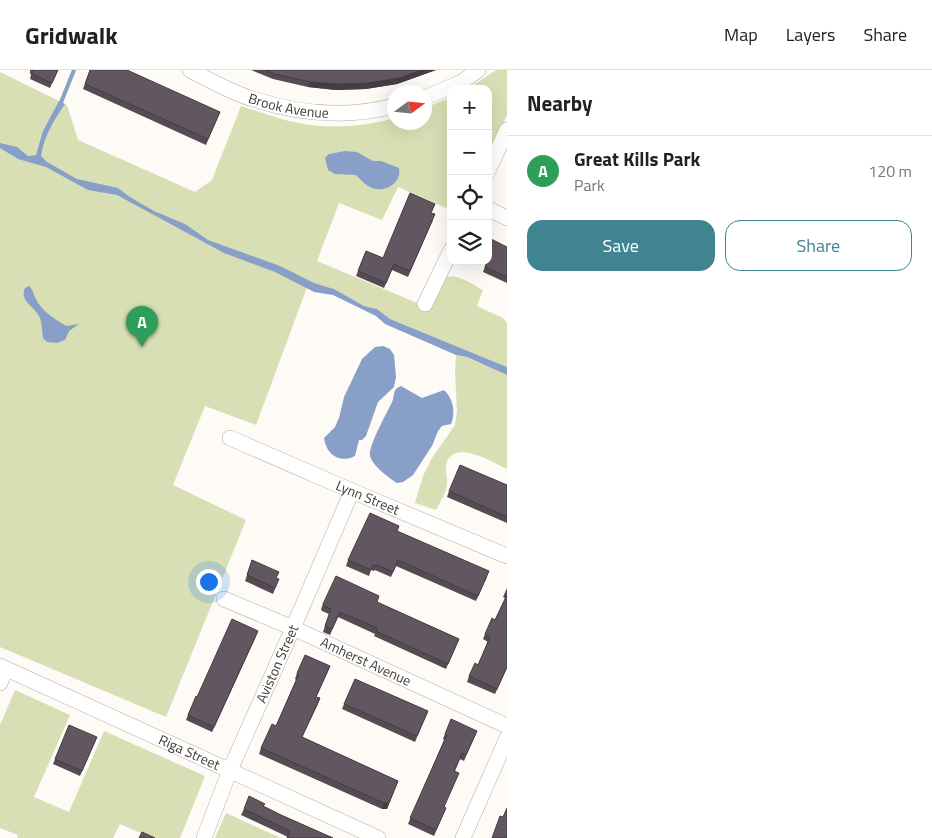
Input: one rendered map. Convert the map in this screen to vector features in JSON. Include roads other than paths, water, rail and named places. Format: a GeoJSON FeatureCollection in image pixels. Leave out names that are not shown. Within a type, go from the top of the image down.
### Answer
{"type":"FeatureCollection","features":[{"type":"Feature","properties":{"kind":"street","name":"Brook Avenue"},"geometry":{"type":"LineString","coordinates":[[190,70],[252,99],[286,107],[321,113],[361,112],[387,107]]}},
{"type":"Feature","properties":{"kind":"street"},"geometry":{"type":"LineString","coordinates":[[432,95],[462,82],[478,70]]}},
{"type":"Feature","properties":{"kind":"street"},"geometry":{"type":"LineString","coordinates":[[492,162],[507,130]]}},
{"type":"Feature","properties":{"kind":"street"},"geometry":{"type":"LineString","coordinates":[[492,211],[507,218]]}},
{"type":"Feature","properties":{"kind":"street"},"geometry":{"type":"LineString","coordinates":[[425,304],[447,258]]}},
{"type":"Feature","properties":{"kind":"street","name":"Lynn Street"},"geometry":{"type":"LineString","coordinates":[[230,438],[507,556]]}},
{"type":"Feature","properties":{"kind":"street","name":"Aviston Street"},"geometry":{"type":"LineString","coordinates":[[204,838],[230,770],[352,491]]}},
{"type":"Feature","properties":{"kind":"street","name":"Amherst Avenue"},"geometry":{"type":"LineString","coordinates":[[224,599],[293,628],[507,726]]}},
{"type":"Feature","properties":{"kind":"street","name":"Riga Street"},"geometry":{"type":"LineString","coordinates":[[2,673],[230,770],[378,838]]}},
{"type":"Feature","properties":{"kind":"street"},"geometry":{"type":"LineString","coordinates":[[463,838],[507,738]]}},
{"type":"Feature","properties":{"kind":"water"},"geometry":{"type":"Polygon","coordinates":[[[59,101],[65,104],[50,128],[41,156],[47,162],[77,179],[118,188],[154,211],[185,224],[208,240],[280,266],[314,283],[334,289],[364,306],[377,309],[390,319],[507,367],[507,375],[385,324],[376,316],[333,295],[314,292],[275,272],[224,253],[117,195],[88,190],[46,167],[18,159],[0,148],[0,143],[17,147],[28,156],[36,155],[43,131],[59,101]]]}},
{"type":"Feature","properties":{"kind":"water"},"geometry":{"type":"Polygon","coordinates":[[[345,151],[357,152],[373,161],[381,161],[399,168],[398,178],[392,186],[377,189],[368,186],[356,175],[335,174],[328,170],[325,158],[329,154],[345,151]]]}},
{"type":"Feature","properties":{"kind":"water"},"geometry":{"type":"Polygon","coordinates":[[[29,286],[40,305],[50,315],[66,326],[79,324],[69,331],[65,340],[57,343],[47,342],[43,338],[40,318],[24,297],[25,288],[29,286]]]}},
{"type":"Feature","properties":{"kind":"water"},"geometry":{"type":"Polygon","coordinates":[[[383,346],[390,349],[394,355],[396,377],[394,387],[378,402],[366,436],[359,440],[355,456],[344,459],[334,456],[327,449],[324,438],[335,427],[344,397],[362,359],[375,347],[383,346]]]}},
{"type":"Feature","properties":{"kind":"water"},"geometry":{"type":"Polygon","coordinates":[[[401,386],[422,398],[444,390],[451,401],[453,420],[451,424],[442,426],[438,431],[432,446],[413,475],[403,482],[397,483],[371,460],[370,451],[395,391],[401,386]]]}},
{"type":"Feature","properties":{"kind":"waterway"},"geometry":{"type":"LineString","coordinates":[[60,105],[74,70]]}},
{"type":"Feature","properties":{"kind":"place","name":"Great Kills Park"},"geometry":{"type":"Point","coordinates":[142,347]}}]}
